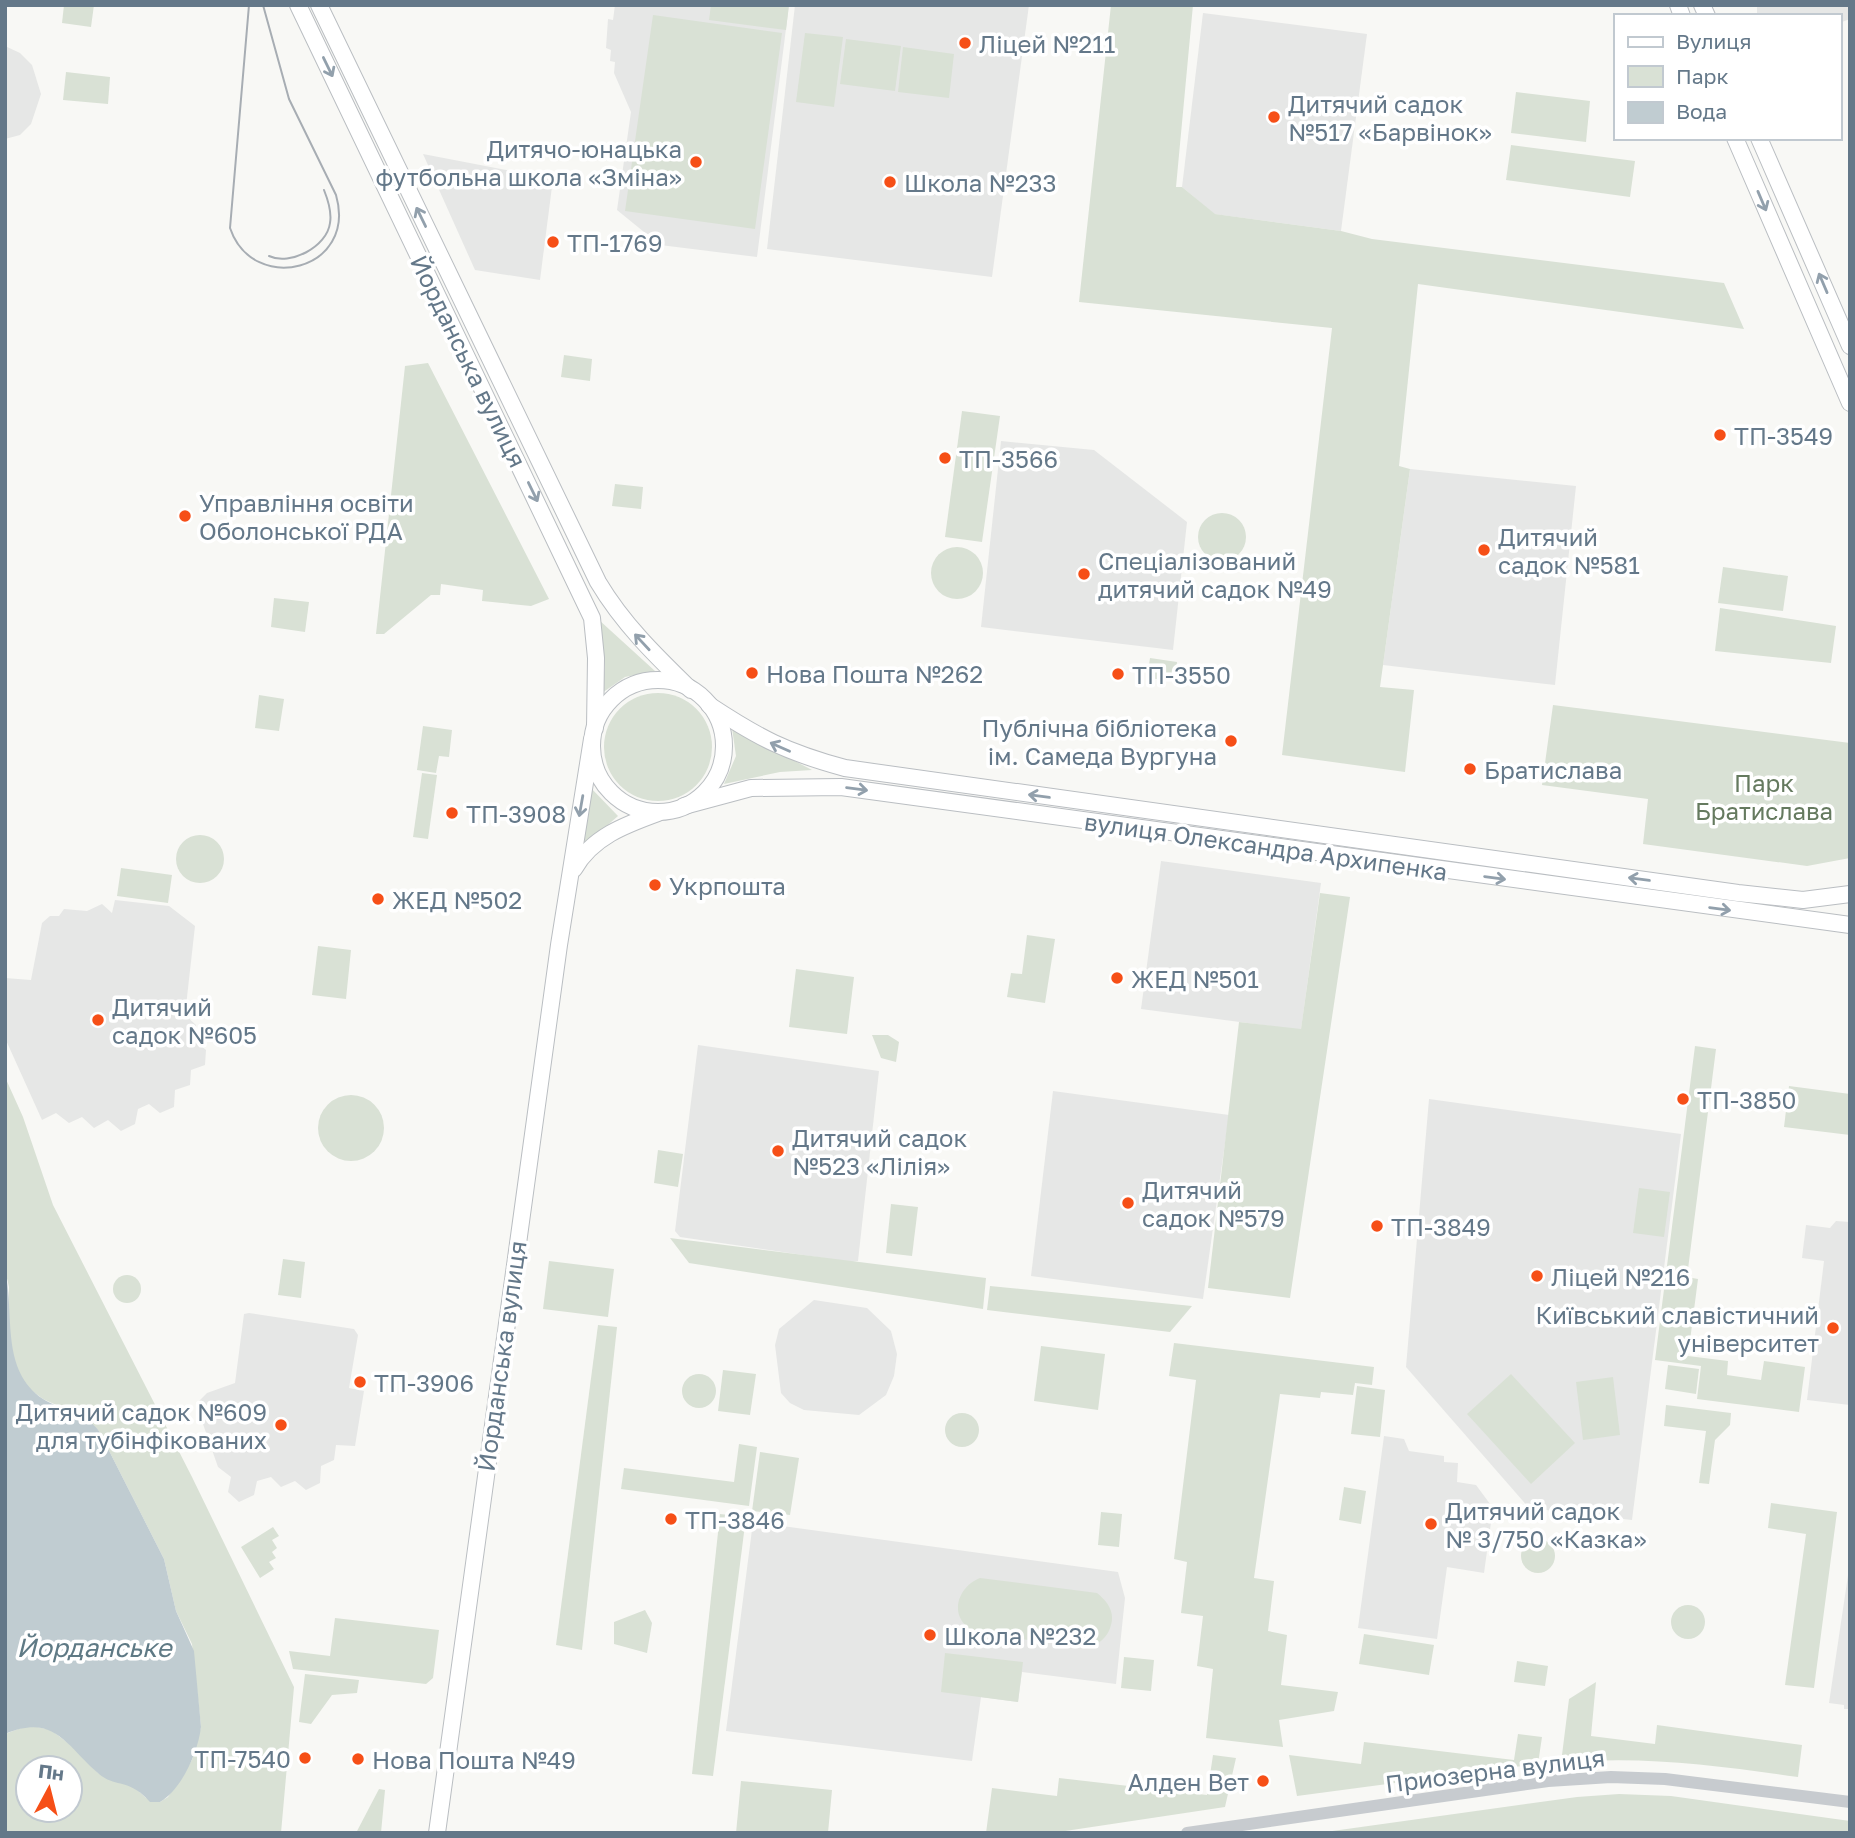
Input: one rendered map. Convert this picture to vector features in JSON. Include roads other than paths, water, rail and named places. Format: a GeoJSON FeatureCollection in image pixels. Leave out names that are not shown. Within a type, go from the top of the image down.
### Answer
{"type":"FeatureCollection","features":[{"type":"Feature","properties":{"kind":"main road","name":"Йорданська вулиця"},"geometry":{"type":"LineString","coordinates":[[298,5],[594,625],[594,733],[568,880],[437,1833]]}},
{"type":"Feature","properties":{"kind":"main road","name":"Йорданська вулиця"},"geometry":{"type":"LineString","coordinates":[[319,5],[598,582],[612,607],[635,635],[691,690]]}},
{"type":"Feature","properties":{"kind":"main road"},"geometry":{"type":"LineString","coordinates":[[1736,140],[1850,402]]}},
{"type":"Feature","properties":{"kind":"main road"},"geometry":{"type":"LineString","coordinates":[[1760,140],[1850,346]]}},
{"type":"Feature","properties":{"kind":"main road"},"geometry":{"type":"LineString","coordinates":[[666,681],[691,690],[709,705],[722,731],[722,761],[708,788],[684,806],[662,812],[639,809],[610,791],[594,762],[594,733],[607,704],[628,688],[640,683],[666,681]]}},
{"type":"Feature","properties":{"kind":"main road","name":"вулиця Олександра Архипенка"},"geometry":{"type":"LineString","coordinates":[[709,705],[766,741],[796,755],[845,768],[1738,893],[1804,900],[1850,894]]}},
{"type":"Feature","properties":{"kind":"main road","name":"вулиця Олександра Архипенка"},"geometry":{"type":"LineString","coordinates":[[684,806],[751,788],[841,787],[1850,925]]}},
{"type":"Feature","properties":{"kind":"main road","name":"Йорданська вулиця"},"geometry":{"type":"LineString","coordinates":[[568,880],[582,855],[604,836],[662,812]]}},
{"type":"Feature","properties":{"kind":"street","name":"Приозерна вулиця"},"geometry":{"type":"LineString","coordinates":[[1187,1833],[1548,1781],[1611,1777],[1665,1779],[1850,1802]]}},
{"type":"Feature","properties":{"kind":"water","name":"Йорданське"},"geometry":{"type":"Polygon","coordinates":[[[5,1270],[12,1341],[20,1373],[29,1387],[43,1399],[87,1420],[99,1431],[164,1559],[176,1611],[194,1651],[201,1727],[193,1758],[182,1779],[160,1802],[150,1802],[136,1789],[105,1778],[84,1759],[84,1754],[79,1754],[48,1730],[36,1727],[5,1734],[5,1270]]]}},
{"type":"Feature","properties":{"kind":"tram line"},"geometry":{"type":"LineString","coordinates":[[249,5],[230,228],[242,249],[259,262],[279,267],[300,265],[318,257],[332,242],[339,221],[336,195],[289,99],[263,5]]}},
{"type":"Feature","properties":{"kind":"tram line"},"geometry":{"type":"LineString","coordinates":[[269,256],[297,256],[315,247],[322,240],[330,219],[324,190]]}},
{"type":"Feature","properties":{"kind":"place","name":"Ліцей №211"},"geometry":{"type":"Point","coordinates":[965,43]}},
{"type":"Feature","properties":{"kind":"place","name":"Дитячий садок №517 «Барвінок»"},"geometry":{"type":"Point","coordinates":[1274,117]}},
{"type":"Feature","properties":{"kind":"place","name":"Дитячо-юнацька футбольна школа «Зміна»"},"geometry":{"type":"Point","coordinates":[696,162]}},
{"type":"Feature","properties":{"kind":"place","name":"Школа №233"},"geometry":{"type":"Point","coordinates":[890,182]}},
{"type":"Feature","properties":{"kind":"place","name":"ТП-1769"},"geometry":{"type":"Point","coordinates":[553,242]}},
{"type":"Feature","properties":{"kind":"place","name":"ТП-3549"},"geometry":{"type":"Point","coordinates":[1720,435]}},
{"type":"Feature","properties":{"kind":"place","name":"ТП-3566"},"geometry":{"type":"Point","coordinates":[945,458]}},
{"type":"Feature","properties":{"kind":"place","name":"Управління освіти Оболонської РДА"},"geometry":{"type":"Point","coordinates":[185,516]}},
{"type":"Feature","properties":{"kind":"place","name":"Дитячий садок №581"},"geometry":{"type":"Point","coordinates":[1484,550]}},
{"type":"Feature","properties":{"kind":"place","name":"Спеціалізований дитячий садок №49"},"geometry":{"type":"Point","coordinates":[1084,574]}},
{"type":"Feature","properties":{"kind":"place","name":"Нова Пошта №262"},"geometry":{"type":"Point","coordinates":[752,673]}},
{"type":"Feature","properties":{"kind":"place","name":"ТП-3550"},"geometry":{"type":"Point","coordinates":[1118,674]}},
{"type":"Feature","properties":{"kind":"place","name":"Публічна бібліотека ім. Самеда Вургуна"},"geometry":{"type":"Point","coordinates":[1231,741]}},
{"type":"Feature","properties":{"kind":"place","name":"Братислава"},"geometry":{"type":"Point","coordinates":[1470,769]}},
{"type":"Feature","properties":{"kind":"place","name":"ТП-3908"},"geometry":{"type":"Point","coordinates":[452,813]}},
{"type":"Feature","properties":{"kind":"place","name":"Укрпошта"},"geometry":{"type":"Point","coordinates":[655,885]}},
{"type":"Feature","properties":{"kind":"place","name":"ЖЕД №502"},"geometry":{"type":"Point","coordinates":[378,899]}},
{"type":"Feature","properties":{"kind":"place","name":"ЖЕД №501"},"geometry":{"type":"Point","coordinates":[1117,978]}},
{"type":"Feature","properties":{"kind":"place","name":"Дитячий садок №605"},"geometry":{"type":"Point","coordinates":[98,1020]}},
{"type":"Feature","properties":{"kind":"place","name":"ТП-3850"},"geometry":{"type":"Point","coordinates":[1683,1099]}},
{"type":"Feature","properties":{"kind":"place","name":"Дитячий садок №523 «Лілія»"},"geometry":{"type":"Point","coordinates":[778,1151]}},
{"type":"Feature","properties":{"kind":"place","name":"Дитячий садок №579"},"geometry":{"type":"Point","coordinates":[1128,1203]}},
{"type":"Feature","properties":{"kind":"place","name":"ТП-3849"},"geometry":{"type":"Point","coordinates":[1377,1226]}},
{"type":"Feature","properties":{"kind":"place","name":"Ліцей №216"},"geometry":{"type":"Point","coordinates":[1537,1276]}},
{"type":"Feature","properties":{"kind":"place","name":"Київський славістичний університет"},"geometry":{"type":"Point","coordinates":[1833,1328]}},
{"type":"Feature","properties":{"kind":"place","name":"ТП-3906"},"geometry":{"type":"Point","coordinates":[360,1382]}},
{"type":"Feature","properties":{"kind":"place","name":"Дитячий садок №609 для тубінфікованих"},"geometry":{"type":"Point","coordinates":[281,1425]}},
{"type":"Feature","properties":{"kind":"place","name":"ТП-3846"},"geometry":{"type":"Point","coordinates":[671,1519]}},
{"type":"Feature","properties":{"kind":"place","name":"Дитячий садок № 3/750 «Казка»"},"geometry":{"type":"Point","coordinates":[1431,1524]}},
{"type":"Feature","properties":{"kind":"place","name":"Школа №232"},"geometry":{"type":"Point","coordinates":[930,1635]}},
{"type":"Feature","properties":{"kind":"place","name":"ТП-7540"},"geometry":{"type":"Point","coordinates":[305,1758]}},
{"type":"Feature","properties":{"kind":"place","name":"Нова Пошта №49"},"geometry":{"type":"Point","coordinates":[358,1759]}},
{"type":"Feature","properties":{"kind":"place","name":"Алден Вет"},"geometry":{"type":"Point","coordinates":[1263,1781]}},
{"type":"Feature","properties":{"kind":"park label","name":"Парк Братислава"},"geometry":{"type":"Point","coordinates":[1764,796]}}]}
